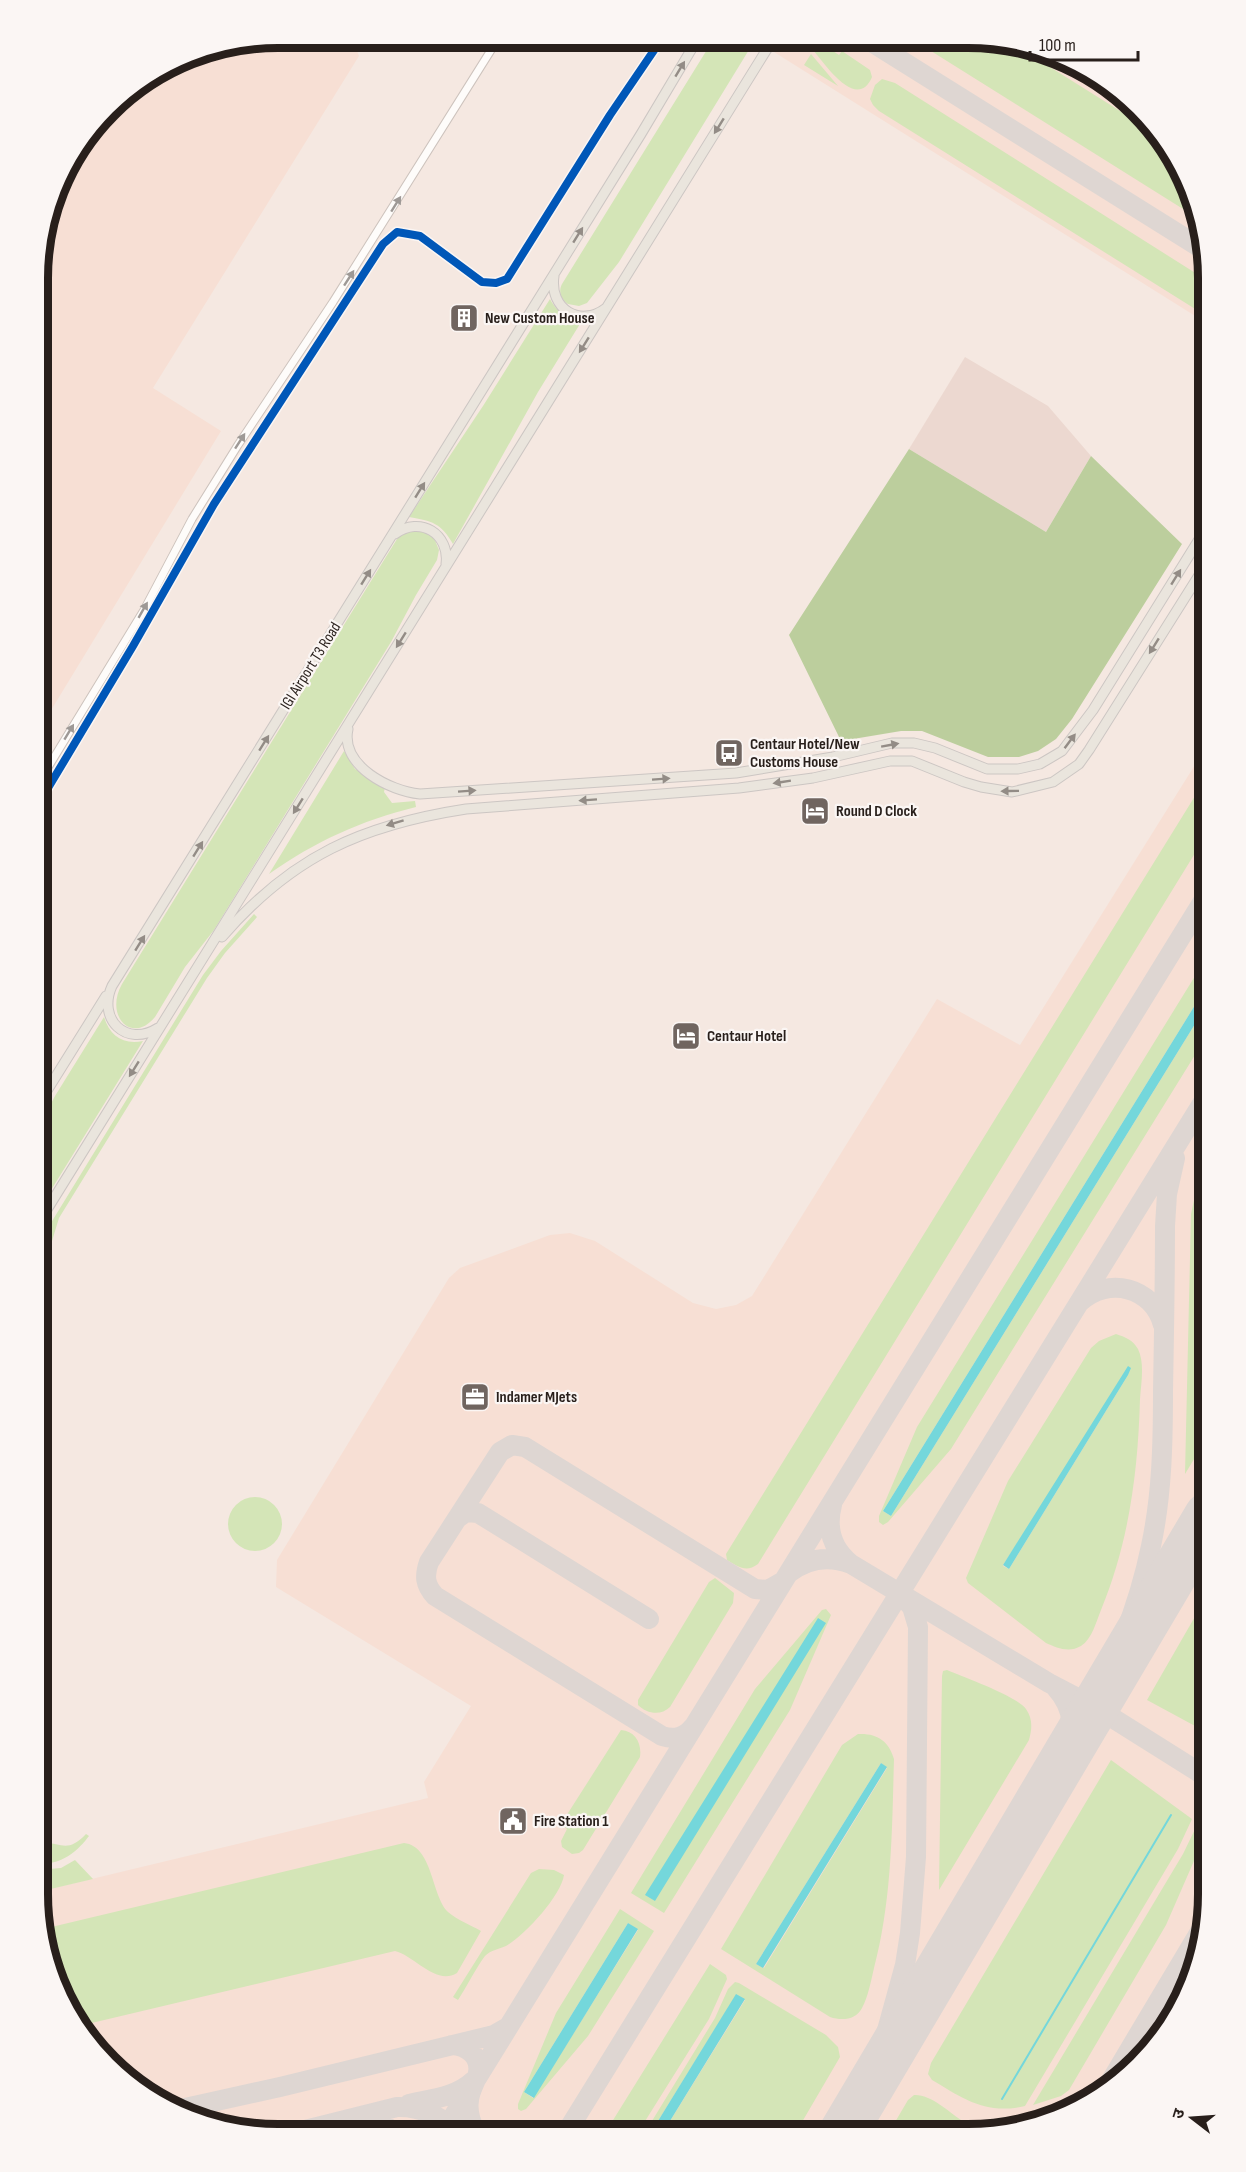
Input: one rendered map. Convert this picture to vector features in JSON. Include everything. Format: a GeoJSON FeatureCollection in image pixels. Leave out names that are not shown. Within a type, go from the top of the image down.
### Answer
{"type":"FeatureCollection","features":[{"type":"Feature","properties":{"kind":"main road","name":"IGI Airport T3 Road"},"geometry":{"type":"LineString","coordinates":[[112,987],[692,48]]}},
{"type":"Feature","properties":{"kind":"main road"},"geometry":{"type":"LineString","coordinates":[[48,1208],[767,48]]}},
{"type":"Feature","properties":{"kind":"main road"},"geometry":{"type":"LineString","coordinates":[[558,268],[553,287],[555,297],[566,310],[577,316],[587,317],[605,309],[611,301]]}},
{"type":"Feature","properties":{"kind":"main road"},"geometry":{"type":"LineString","coordinates":[[389,540],[396,532],[417,525],[436,533],[443,542],[446,552],[446,562],[442,572]]}},
{"type":"Feature","properties":{"kind":"main road"},"geometry":{"type":"LineString","coordinates":[[351,721],[347,732],[347,746],[355,761],[370,774],[401,790],[420,794],[736,773],[833,758],[892,743],[914,742],[987,770],[1018,769],[1040,764],[1062,751],[1093,710],[1198,541]]}},
{"type":"Feature","properties":{"kind":"main road"},"geometry":{"type":"LineString","coordinates":[[203,959],[243,913],[267,891],[292,873],[319,855],[351,839],[404,820],[466,809],[740,789],[890,761],[912,761],[964,782],[999,791],[1028,789],[1053,782],[1079,764],[1089,750],[1198,577]]}},
{"type":"Feature","properties":{"kind":"main road"},"geometry":{"type":"LineString","coordinates":[[112,987],[108,996],[109,1015],[114,1024],[122,1030],[141,1035],[159,1027],[165,1019]]}},
{"type":"Feature","properties":{"kind":"main road"},"geometry":{"type":"LineString","coordinates":[[48,1089],[112,987]]}},
{"type":"Feature","properties":{"kind":"street"},"geometry":{"type":"LineString","coordinates":[[48,767],[144,610],[192,519],[339,293],[492,48]]}},
{"type":"Feature","properties":{"kind":"street"},"geometry":{"type":"LineString","coordinates":[[48,788],[214,504],[383,244],[397,232],[410,233],[420,236],[482,282],[496,283],[507,279],[610,115],[656,48]]}},
{"type":"Feature","properties":{"kind":"shaded area"},"geometry":{"type":"Polygon","coordinates":[[[263,48],[356,48],[359,56],[153,388],[221,431],[48,715],[48,263],[56,218],[72,176],[87,150],[115,115],[150,87],[176,72],[204,60],[233,52],[263,48]]]}},
{"type":"Feature","properties":{"kind":"shaded area"},"geometry":{"type":"Polygon","coordinates":[[[768,48],[983,48],[1013,52],[1042,60],[1096,87],[1120,105],[1141,126],[1159,150],[1174,176],[1186,204],[1194,233],[1198,263],[1198,318],[768,48]]]}},
{"type":"Feature","properties":{"kind":"shaded area"},"geometry":{"type":"Polygon","coordinates":[[[965,357],[1048,406],[1091,456],[1046,532],[909,449],[965,357]]]}},
{"type":"Feature","properties":{"kind":"shaded area"},"geometry":{"type":"Polygon","coordinates":[[[1198,760],[1198,1909],[1194,1939],[1186,1968],[1167,2009],[1141,2046],[1120,2067],[1096,2085],[1070,2100],[1028,2116],[983,2124],[263,2124],[233,2120],[204,2112],[163,2093],[126,2067],[105,2046],[87,2022],[60,1968],[52,1939],[48,1885],[54,1888],[428,1798],[424,1782],[471,1706],[276,1587],[277,1560],[449,1278],[460,1268],[550,1235],[570,1233],[595,1241],[693,1303],[716,1309],[736,1305],[752,1296],[937,999],[1020,1045],[1198,760]]]}},
{"type":"Feature","properties":{"kind":"green space"},"geometry":{"type":"Polygon","coordinates":[[[708,48],[750,48],[619,262],[587,303],[579,306],[568,304],[561,295],[562,284],[708,48]]]}},
{"type":"Feature","properties":{"kind":"green space"},"geometry":{"type":"Polygon","coordinates":[[[828,48],[839,55],[842,51],[870,70],[872,77],[866,86],[858,90],[850,88],[833,74],[813,50],[828,48]]]}},
{"type":"Feature","properties":{"kind":"green space"},"geometry":{"type":"Polygon","coordinates":[[[926,48],[983,48],[1036,58],[1137,122],[1167,163],[1188,212],[926,48]]]}},
{"type":"Feature","properties":{"kind":"green space"},"geometry":{"type":"Polygon","coordinates":[[[811,54],[838,86],[804,65],[811,54]]]}},
{"type":"Feature","properties":{"kind":"green space"},"geometry":{"type":"Polygon","coordinates":[[[882,79],[895,83],[1198,275],[1198,311],[879,111],[870,99],[875,85],[882,79]]]}},
{"type":"Feature","properties":{"kind":"green space"},"geometry":{"type":"Polygon","coordinates":[[[550,299],[564,314],[583,319],[538,392],[453,544],[440,527],[409,517],[483,406],[550,299]]]}},
{"type":"Feature","properties":{"kind":"green space"},"geometry":{"type":"Polygon","coordinates":[[[909,449],[1046,532],[1091,456],[1182,544],[1072,719],[1056,739],[1038,751],[1019,757],[988,757],[922,731],[901,731],[841,741],[789,635],[909,449]]]}},
{"type":"Feature","properties":{"kind":"green space"},"geometry":{"type":"Polygon","coordinates":[[[419,530],[434,538],[439,550],[437,560],[391,642],[214,930],[185,967],[155,1017],[146,1025],[138,1028],[123,1023],[116,1007],[117,996],[122,984],[397,539],[404,533],[419,530]]]}},
{"type":"Feature","properties":{"kind":"green space"},"geometry":{"type":"Polygon","coordinates":[[[344,751],[355,769],[385,787],[384,792],[392,803],[415,801],[416,807],[339,833],[269,874],[344,751]]]}},
{"type":"Feature","properties":{"kind":"green space"},"geometry":{"type":"Polygon","coordinates":[[[1198,791],[1198,848],[758,1564],[746,1569],[739,1567],[727,1560],[726,1554],[1198,791]]]}},
{"type":"Feature","properties":{"kind":"green space"},"geometry":{"type":"Polygon","coordinates":[[[254,914],[257,917],[225,953],[207,978],[59,1218],[48,1266],[48,1228],[203,975],[254,914]]]}},
{"type":"Feature","properties":{"kind":"green space"},"geometry":{"type":"Polygon","coordinates":[[[1198,971],[1198,1000],[883,1511],[891,1516],[1198,1019],[1198,1050],[951,1449],[883,1525],[879,1522],[879,1516],[917,1427],[1198,971]]]}},
{"type":"Feature","properties":{"kind":"green space"},"geometry":{"type":"Polygon","coordinates":[[[104,1017],[118,1038],[129,1042],[143,1041],[48,1195],[48,1109],[104,1017]]]}},
{"type":"Feature","properties":{"kind":"green space"},"geometry":{"type":"Polygon","coordinates":[[[1198,1181],[1198,1453],[1185,1474],[1191,1214],[1198,1181]]]}},
{"type":"Feature","properties":{"kind":"green space"},"geometry":{"type":"Polygon","coordinates":[[[1116,1334],[1131,1341],[1140,1355],[1142,1374],[1134,1480],[1119,1559],[1091,1635],[1077,1648],[1063,1649],[1046,1643],[968,1583],[966,1578],[1008,1481],[1091,1348],[1099,1341],[1116,1334]],[[1128,1375],[1003,1565],[1009,1569],[1128,1375]]]}},
{"type":"Feature","properties":{"kind":"green space"},"geometry":{"type":"Polygon","coordinates":[[[255,1497],[265,1499],[274,1505],[280,1514],[282,1524],[280,1534],[274,1543],[265,1549],[255,1551],[245,1549],[236,1543],[230,1534],[228,1524],[230,1514],[236,1505],[245,1499],[255,1497]]]}},
{"type":"Feature","properties":{"kind":"green space"},"geometry":{"type":"Polygon","coordinates":[[[715,1578],[734,1593],[733,1603],[670,1707],[658,1713],[646,1710],[638,1705],[638,1700],[709,1582],[715,1578]]]}},
{"type":"Feature","properties":{"kind":"green space"},"geometry":{"type":"Polygon","coordinates":[[[826,1609],[831,1615],[790,1710],[664,1913],[631,1893],[755,1689],[822,1610],[826,1609]]]}},
{"type":"Feature","properties":{"kind":"green space"},"geometry":{"type":"Polygon","coordinates":[[[1198,1611],[1198,1728],[1147,1700],[1198,1611]]]}},
{"type":"Feature","properties":{"kind":"green space"},"geometry":{"type":"Polygon","coordinates":[[[947,1670],[1021,1704],[1031,1720],[1031,1728],[1029,1740],[939,1890],[942,1676],[943,1671],[947,1670]]]}},
{"type":"Feature","properties":{"kind":"green space"},"geometry":{"type":"Polygon","coordinates":[[[621,1730],[634,1735],[639,1743],[640,1757],[583,1850],[572,1854],[562,1847],[561,1841],[567,1829],[561,1824],[621,1730]]]}},
{"type":"Feature","properties":{"kind":"green space"},"geometry":{"type":"Polygon","coordinates":[[[858,1734],[871,1735],[881,1739],[889,1747],[894,1759],[890,1864],[880,1942],[864,2004],[856,2015],[839,2019],[830,2017],[721,1949],[842,1745],[858,1734]],[[881,1763],[756,1964],[764,1968],[887,1768],[881,1763]]]}},
{"type":"Feature","properties":{"kind":"green space"},"geometry":{"type":"Polygon","coordinates":[[[1111,1760],[1192,1819],[1178,1849],[1025,2106],[999,2108],[976,2104],[932,2080],[928,2074],[931,2063],[1111,1760]]]}},
{"type":"Feature","properties":{"kind":"green space"},"geometry":{"type":"Polygon","coordinates":[[[1198,1823],[1198,1852],[1166,1925],[1069,2090],[1061,2096],[1033,2105],[1183,1854],[1198,1823]]]}},
{"type":"Feature","properties":{"kind":"green space"},"geometry":{"type":"Polygon","coordinates":[[[86,1834],[89,1836],[67,1857],[48,1863],[48,1843],[68,1846],[86,1834]]]}},
{"type":"Feature","properties":{"kind":"green space"},"geometry":{"type":"Polygon","coordinates":[[[404,1843],[414,1846],[421,1853],[442,1904],[448,1912],[481,1931],[457,1973],[449,1976],[433,1973],[395,1951],[88,2024],[72,1996],[60,1968],[50,1927],[404,1843]]]}},
{"type":"Feature","properties":{"kind":"green space"},"geometry":{"type":"Polygon","coordinates":[[[75,1860],[93,1879],[48,1890],[48,1869],[61,1868],[75,1860]]]}},
{"type":"Feature","properties":{"kind":"green space"},"geometry":{"type":"Polygon","coordinates":[[[539,1869],[554,1870],[564,1875],[556,1894],[541,1915],[514,1941],[485,1956],[458,2000],[453,1997],[531,1873],[539,1869]]]}},
{"type":"Feature","properties":{"kind":"green space"},"geometry":{"type":"Polygon","coordinates":[[[620,1909],[654,1931],[588,2036],[526,2109],[521,2111],[518,2109],[518,2104],[556,2013],[620,1909]],[[628,1923],[524,2092],[533,2098],[638,1930],[628,1923]]]}},
{"type":"Feature","properties":{"kind":"green space"},"geometry":{"type":"Polygon","coordinates":[[[710,1964],[726,1975],[727,1979],[709,2019],[643,2124],[611,2124],[710,1964]]]}},
{"type":"Feature","properties":{"kind":"green space"},"geometry":{"type":"Polygon","coordinates":[[[735,1982],[739,1983],[826,2035],[838,2047],[840,2057],[801,2124],[668,2124],[745,2000],[736,1995],[656,2124],[650,2124],[715,2018],[728,1989],[735,1982]]]}},
{"type":"Feature","properties":{"kind":"green space"},"geometry":{"type":"Polygon","coordinates":[[[914,2095],[926,2097],[961,2120],[962,2124],[894,2124],[908,2100],[914,2095]]]}},
{"type":"Feature","properties":{"kind":"water"},"geometry":{"type":"Polygon","coordinates":[[[1198,1000],[1198,1019],[891,1516],[883,1511],[1198,1000]]]}},
{"type":"Feature","properties":{"kind":"water"},"geometry":{"type":"Polygon","coordinates":[[[1128,1366],[1131,1368],[1128,1375],[1009,1569],[1003,1565],[1128,1366]]]}},
{"type":"Feature","properties":{"kind":"water"},"geometry":{"type":"Polygon","coordinates":[[[818,1618],[826,1623],[655,1901],[645,1895],[818,1618]]]}},
{"type":"Feature","properties":{"kind":"water"},"geometry":{"type":"Polygon","coordinates":[[[881,1763],[887,1767],[763,1968],[756,1964],[881,1763]]]}},
{"type":"Feature","properties":{"kind":"water"},"geometry":{"type":"Polygon","coordinates":[[[628,1923],[638,1929],[534,2098],[524,2092],[628,1923]]]}},
{"type":"Feature","properties":{"kind":"water"},"geometry":{"type":"Polygon","coordinates":[[[736,1994],[745,1999],[668,2124],[656,2124],[736,1994]]]}},
{"type":"Feature","properties":{"kind":"waterway"},"geometry":{"type":"LineString","coordinates":[[1002,2099],[1171,1815]]}},
{"type":"Feature","properties":{"kind":"taxiway"},"geometry":{"type":"LineString","coordinates":[[881,48],[1196,245]]}},
{"type":"Feature","properties":{"kind":"taxiway"},"geometry":{"type":"LineString","coordinates":[[449,2124],[1198,909]]}},
{"type":"Feature","properties":{"kind":"taxiway"},"geometry":{"type":"LineString","coordinates":[[572,2124],[1198,1110]]}},
{"type":"Feature","properties":{"kind":"taxiway"},"geometry":{"type":"LineString","coordinates":[[1084,1725],[1115,1660],[1132,1616],[1146,1570],[1155,1527],[1162,1449],[1165,1226],[1167,1194],[1175,1158]]}},
{"type":"Feature","properties":{"kind":"taxiway"},"geometry":{"type":"LineString","coordinates":[[1080,1302],[1103,1289],[1128,1290],[1140,1294],[1150,1302],[1158,1312],[1163,1325]]}},
{"type":"Feature","properties":{"kind":"taxiway"},"geometry":{"type":"LineString","coordinates":[[693,1727],[679,1737],[662,1736],[435,1596],[426,1580],[429,1562],[500,1452],[512,1445],[525,1447],[755,1589],[768,1590],[782,1582]]}},
{"type":"Feature","properties":{"kind":"taxiway"},"geometry":{"type":"LineString","coordinates":[[832,1505],[830,1514],[832,1538],[839,1552],[851,1564],[1049,1683],[1095,1707],[1198,1772]]}},
{"type":"Feature","properties":{"kind":"taxiway"},"geometry":{"type":"LineString","coordinates":[[459,1517],[466,1512],[478,1513],[649,1619]]}},
{"type":"Feature","properties":{"kind":"taxiway"},"geometry":{"type":"LineString","coordinates":[[789,1573],[811,1561],[826,1559],[851,1564]]}},
{"type":"Feature","properties":{"kind":"taxiway"},"geometry":{"type":"LineString","coordinates":[[848,2124],[872,2073],[886,2034],[905,1965],[910,1933],[916,1857],[918,1627],[912,1607],[899,1593]]}},
{"type":"Feature","properties":{"kind":"taxiway"},"geometry":{"type":"LineString","coordinates":[[1056,1688],[1070,1712],[1072,1730],[1065,1757]]}},
{"type":"Feature","properties":{"kind":"taxiway"},"geometry":{"type":"LineString","coordinates":[[1118,2068],[1193,1943]]}},
{"type":"Feature","properties":{"kind":"taxiway"},"geometry":{"type":"LineString","coordinates":[[191,2107],[494,2035],[508,2027]]}},
{"type":"Feature","properties":{"kind":"taxiway"},"geometry":{"type":"LineString","coordinates":[[452,2045],[468,2050],[477,2062],[478,2073],[469,2104],[473,2124]]}},
{"type":"Feature","properties":{"kind":"taxiway"},"geometry":{"type":"LineString","coordinates":[[409,2104],[451,2094],[473,2081]]}},
{"type":"Feature","properties":{"kind":"taxiway"},"geometry":{"type":"LineString","coordinates":[[329,2124],[397,2107],[424,2111],[450,2124]]}},
{"type":"Feature","properties":{"kind":"taxiway"},"geometry":{"type":"LineString","coordinates":[[360,2118],[382,2124]]}},
{"type":"Feature","properties":{"kind":"runway"},"geometry":{"type":"LineString","coordinates":[[848,2124],[1198,1533]]}},
{"type":"Feature","properties":{"kind":"cycle path"},"geometry":{"type":"LineString","coordinates":[[48,788],[214,504],[383,244],[397,232],[420,236],[482,282],[496,283],[507,279],[610,115],[656,48]]}},
{"type":"Feature","properties":{"kind":"place","name":"New Custom House"},"geometry":{"type":"Point","coordinates":[464,318]}},
{"type":"Feature","properties":{"kind":"place","name":"Centaur Hotel/New Customs House"},"geometry":{"type":"Point","coordinates":[729,753]}},
{"type":"Feature","properties":{"kind":"place","name":"Round D Clock"},"geometry":{"type":"Point","coordinates":[815,811]}},
{"type":"Feature","properties":{"kind":"place","name":"Centaur Hotel"},"geometry":{"type":"Point","coordinates":[686,1036]}},
{"type":"Feature","properties":{"kind":"place","name":"Indamer MJets"},"geometry":{"type":"Point","coordinates":[475,1397]}},
{"type":"Feature","properties":{"kind":"place","name":"Fire Station 1"},"geometry":{"type":"Point","coordinates":[513,1821]}}]}
